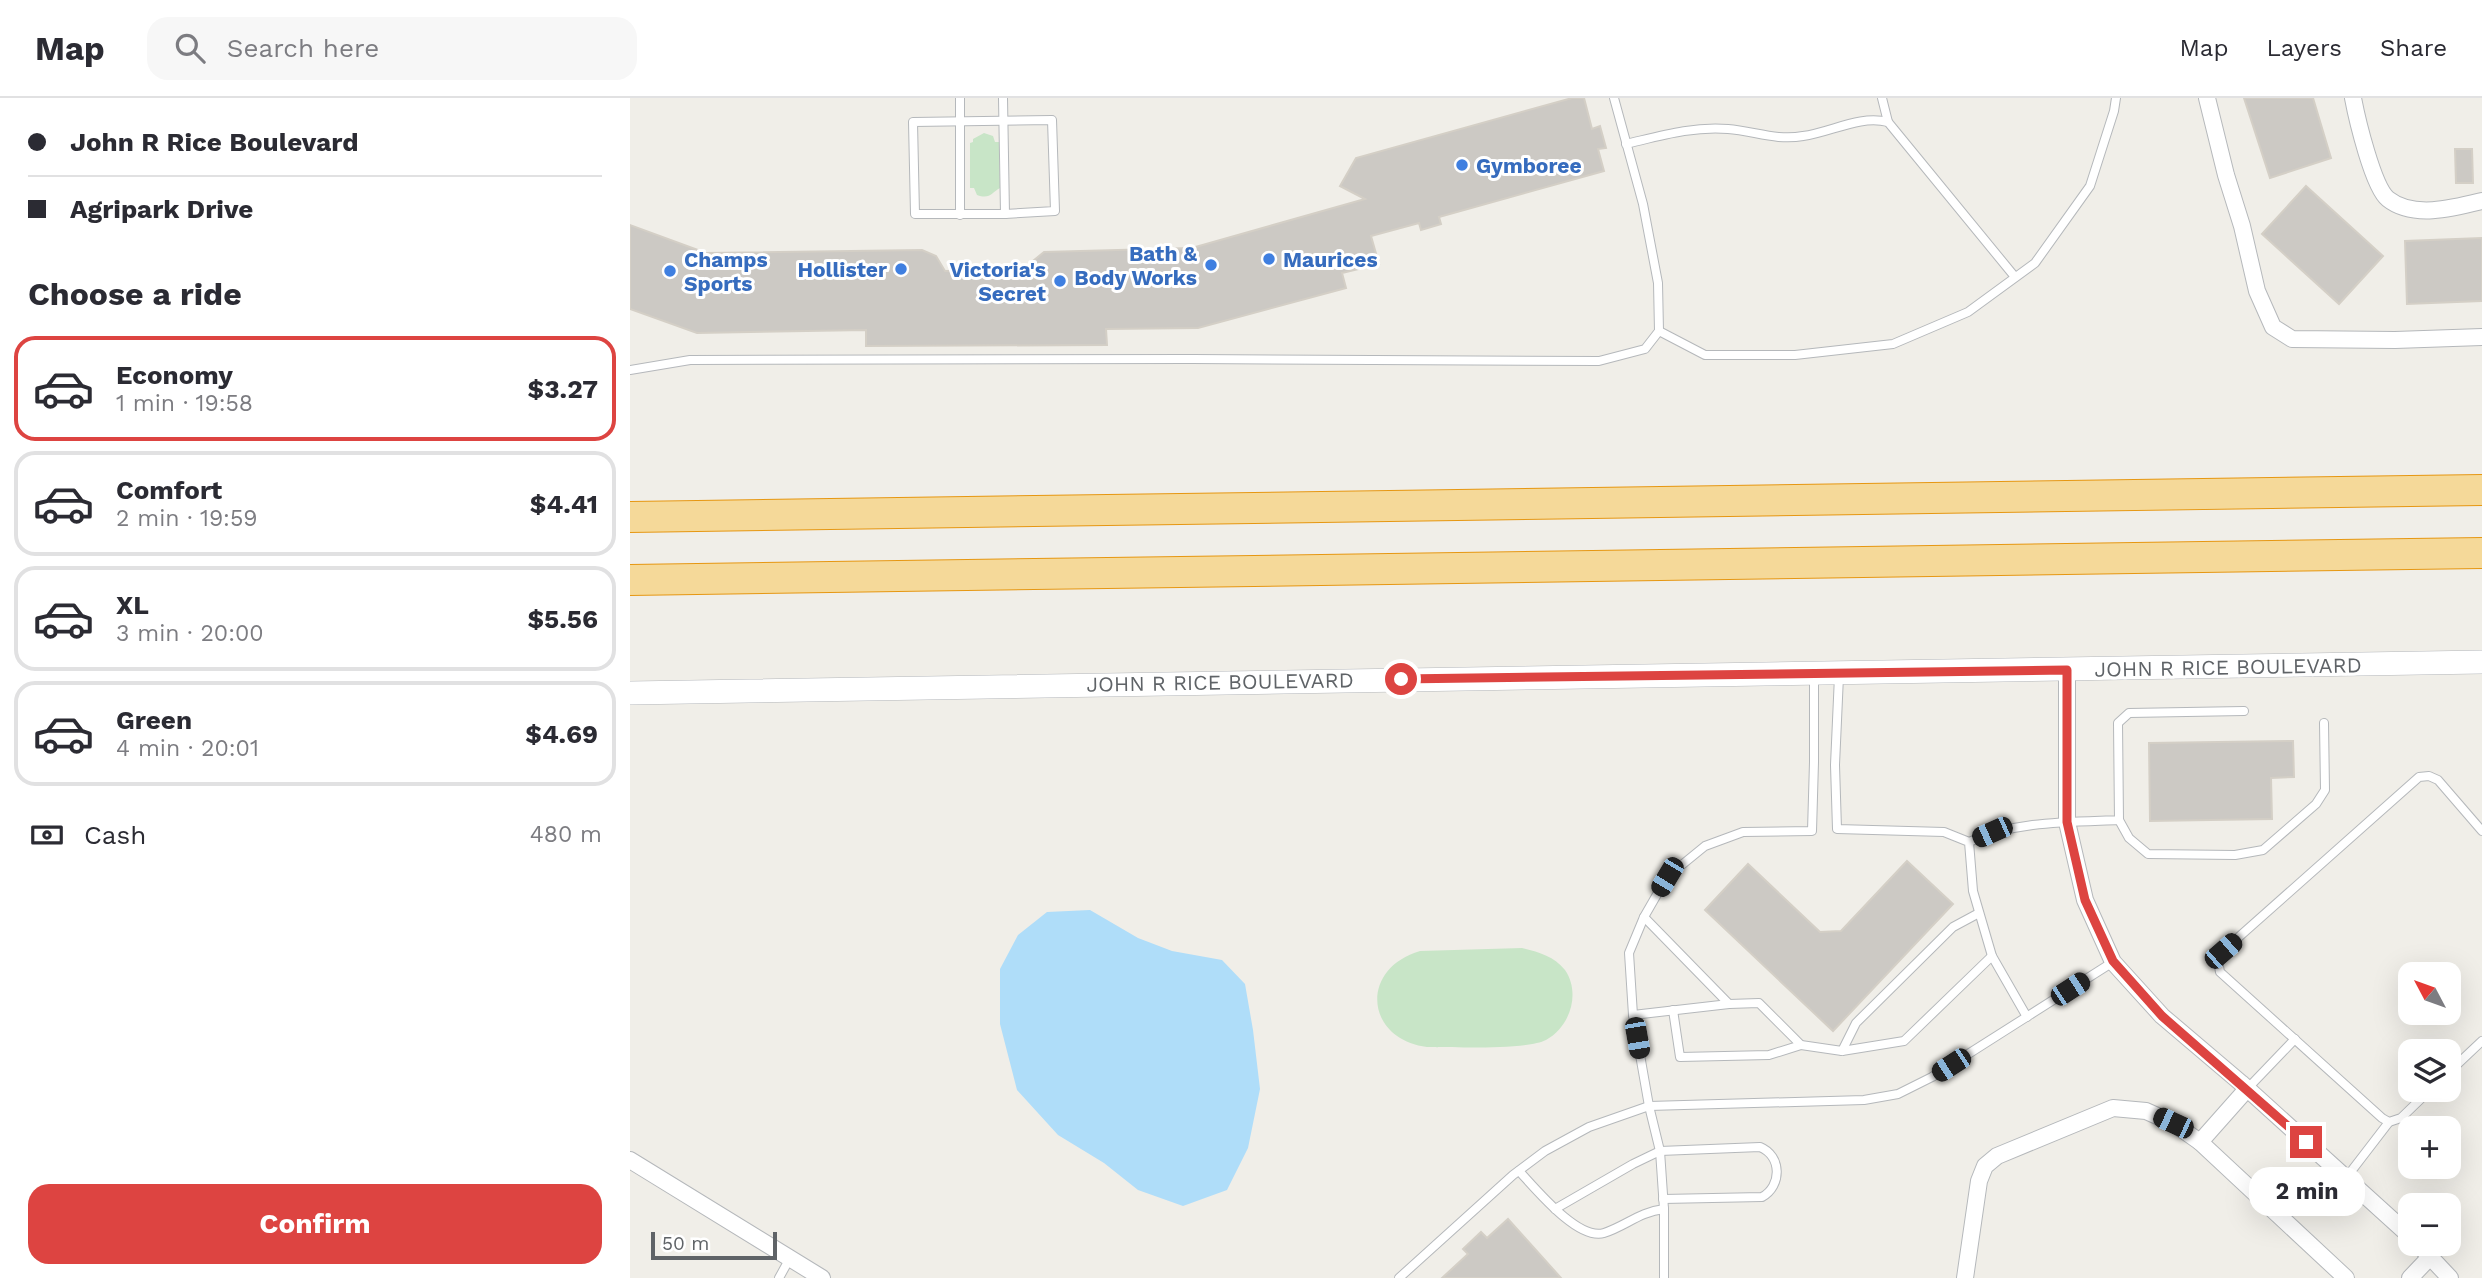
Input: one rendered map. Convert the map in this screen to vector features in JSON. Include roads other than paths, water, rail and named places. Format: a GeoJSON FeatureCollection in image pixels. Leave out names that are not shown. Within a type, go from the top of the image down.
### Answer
{"type":"FeatureCollection","features":[{"type":"Feature","properties":{"kind":"highway"},"geometry":{"type":"LineString","coordinates":[[630,517],[2482,489]]}},
{"type":"Feature","properties":{"kind":"highway"},"geometry":{"type":"LineString","coordinates":[[630,580],[2482,553]]}},
{"type":"Feature","properties":{"kind":"street"},"geometry":{"type":"LineString","coordinates":[[2207,98],[2257,291],[2273,327],[2292,339],[2482,337]]}},
{"type":"Feature","properties":{"kind":"street"},"geometry":{"type":"LineString","coordinates":[[2353,98],[2370,165],[2387,198],[2409,208],[2446,210],[2482,201]]}},
{"type":"Feature","properties":{"kind":"street","name":"JOHN R RICE BOULEVARD"},"geometry":{"type":"LineString","coordinates":[[630,693],[2482,662]]}},
{"type":"Feature","properties":{"kind":"street"},"geometry":{"type":"LineString","coordinates":[[2067,670],[2067,822],[2085,900],[2113,961],[2162,1016],[2247,1088],[2398,1225]]}},
{"type":"Feature","properties":{"kind":"street"},"geometry":{"type":"LineString","coordinates":[[2200,1142],[2247,1088]]}},
{"type":"Feature","properties":{"kind":"street"},"geometry":{"type":"LineString","coordinates":[[1965,1278],[1979,1181],[1985,1166],[1997,1156],[2113,1108],[2146,1111],[2173,1123],[2200,1142],[2346,1278]]}},
{"type":"Feature","properties":{"kind":"street"},"geometry":{"type":"LineString","coordinates":[[630,1160],[822,1278]]}},
{"type":"Feature","properties":{"kind":"street"},"geometry":{"type":"LineString","coordinates":[[2410,1278],[2430,1257],[2450,1278]]}},
{"type":"Feature","properties":{"kind":"lane"},"geometry":{"type":"LineString","coordinates":[[960,98],[960,215]]}},
{"type":"Feature","properties":{"kind":"lane"},"geometry":{"type":"LineString","coordinates":[[1003,98],[1005,214]]}},
{"type":"Feature","properties":{"kind":"lane"},"geometry":{"type":"LineString","coordinates":[[630,370],[690,360],[1599,361],[1645,349],[1659,331],[1658,284],[1643,204],[1614,98]]}},
{"type":"Feature","properties":{"kind":"lane"},"geometry":{"type":"LineString","coordinates":[[1882,98],[1888,122],[2015,277]]}},
{"type":"Feature","properties":{"kind":"lane"},"geometry":{"type":"LineString","coordinates":[[1659,331],[1704,355],[1795,355],[1893,344],[1968,312],[2035,262],[2090,186],[2116,98]]}},
{"type":"Feature","properties":{"kind":"lane"},"geometry":{"type":"LineString","coordinates":[[1626,144],[1688,129],[1729,129],[1766,137],[1802,137],[1873,118],[1888,122]]}},
{"type":"Feature","properties":{"kind":"lane"},"geometry":{"type":"LineString","coordinates":[[1052,120],[1055,211],[915,214],[913,122],[960,121],[1052,120]]}},
{"type":"Feature","properties":{"kind":"lane"},"geometry":{"type":"LineString","coordinates":[[1664,1278],[1664,1209],[1660,1151],[1633,1015],[1629,953],[1644,917],[1667,877],[1705,846],[1743,832],[1812,831],[1814,672]]}},
{"type":"Feature","properties":{"kind":"lane"},"geometry":{"type":"LineString","coordinates":[[1840,673],[1835,765],[1837,829],[1944,832],[1969,842],[1992,832],[2067,822],[2119,820]]}},
{"type":"Feature","properties":{"kind":"lane"},"geometry":{"type":"LineString","coordinates":[[2244,711],[2129,713],[2118,723],[2119,820],[2129,838],[2148,854],[2235,855],[2263,850],[2316,804],[2325,790],[2324,723]]}},
{"type":"Feature","properties":{"kind":"lane"},"geometry":{"type":"LineString","coordinates":[[2389,1122],[2220,972],[2218,961],[2223,951],[2419,777],[2429,776],[2438,780],[2482,831]]}},
{"type":"Feature","properties":{"kind":"lane"},"geometry":{"type":"LineString","coordinates":[[1969,842],[1973,891],[1992,956],[2027,1017]]}},
{"type":"Feature","properties":{"kind":"lane"},"geometry":{"type":"LineString","coordinates":[[1842,1051],[1856,1023],[1953,927],[1979,913]]}},
{"type":"Feature","properties":{"kind":"lane"},"geometry":{"type":"LineString","coordinates":[[1644,917],[1729,1004]]}},
{"type":"Feature","properties":{"kind":"lane"},"geometry":{"type":"LineString","coordinates":[[1673,1010],[1680,1057],[1769,1055],[1801,1045],[1842,1051],[1904,1041],[1992,956]]}},
{"type":"Feature","properties":{"kind":"lane"},"geometry":{"type":"LineString","coordinates":[[1399,1278],[1519,1171],[1545,1151],[1589,1126],[1649,1106],[1864,1100],[1898,1094],[1932,1077],[2113,961]]}},
{"type":"Feature","properties":{"kind":"lane"},"geometry":{"type":"LineString","coordinates":[[1633,1015],[1759,1003],[1801,1045]]}},
{"type":"Feature","properties":{"kind":"lane"},"geometry":{"type":"LineString","coordinates":[[2247,1088],[2295,1038]]}},
{"type":"Feature","properties":{"kind":"lane"},"geometry":{"type":"LineString","coordinates":[[2461,1061],[2482,1041]]}},
{"type":"Feature","properties":{"kind":"lane"},"geometry":{"type":"LineString","coordinates":[[2346,1178],[2389,1122],[2401,1118],[2418,1102]]}},
{"type":"Feature","properties":{"kind":"lane"},"geometry":{"type":"LineString","coordinates":[[1555,1209],[1660,1151],[1760,1147],[1773,1156],[1777,1163],[1775,1186],[1770,1193],[1762,1197],[1663,1199]]}},
{"type":"Feature","properties":{"kind":"lane"},"geometry":{"type":"LineString","coordinates":[[1519,1171],[1555,1209],[1592,1235],[1603,1234],[1648,1211],[1664,1209]]}},
{"type":"Feature","properties":{"kind":"lane"},"geometry":{"type":"LineString","coordinates":[[779,1278],[790,1258]]}},
{"type":"Feature","properties":{"kind":"water"},"geometry":{"type":"Polygon","coordinates":[[[1090,910],[1138,938],[1172,951],[1222,960],[1245,984],[1260,1089],[1248,1148],[1227,1190],[1183,1206],[1138,1190],[1104,1163],[1058,1135],[1017,1090],[1000,1024],[1000,969],[1018,935],[1047,912],[1090,910]]]}},
{"type":"Feature","properties":{"kind":"place","name":"Gymboree"},"geometry":{"type":"Point","coordinates":[1462,165]}},
{"type":"Feature","properties":{"kind":"place","name":"Maurices"},"geometry":{"type":"Point","coordinates":[1269,259]}},
{"type":"Feature","properties":{"kind":"place","name":"Bath & Body Works"},"geometry":{"type":"Point","coordinates":[1211,265]}},
{"type":"Feature","properties":{"kind":"place","name":"Hollister"},"geometry":{"type":"Point","coordinates":[901,269]}},
{"type":"Feature","properties":{"kind":"place","name":"Champs Sports"},"geometry":{"type":"Point","coordinates":[670,271]}},
{"type":"Feature","properties":{"kind":"place","name":"Victoria's Secret"},"geometry":{"type":"Point","coordinates":[1060,281]}}]}
